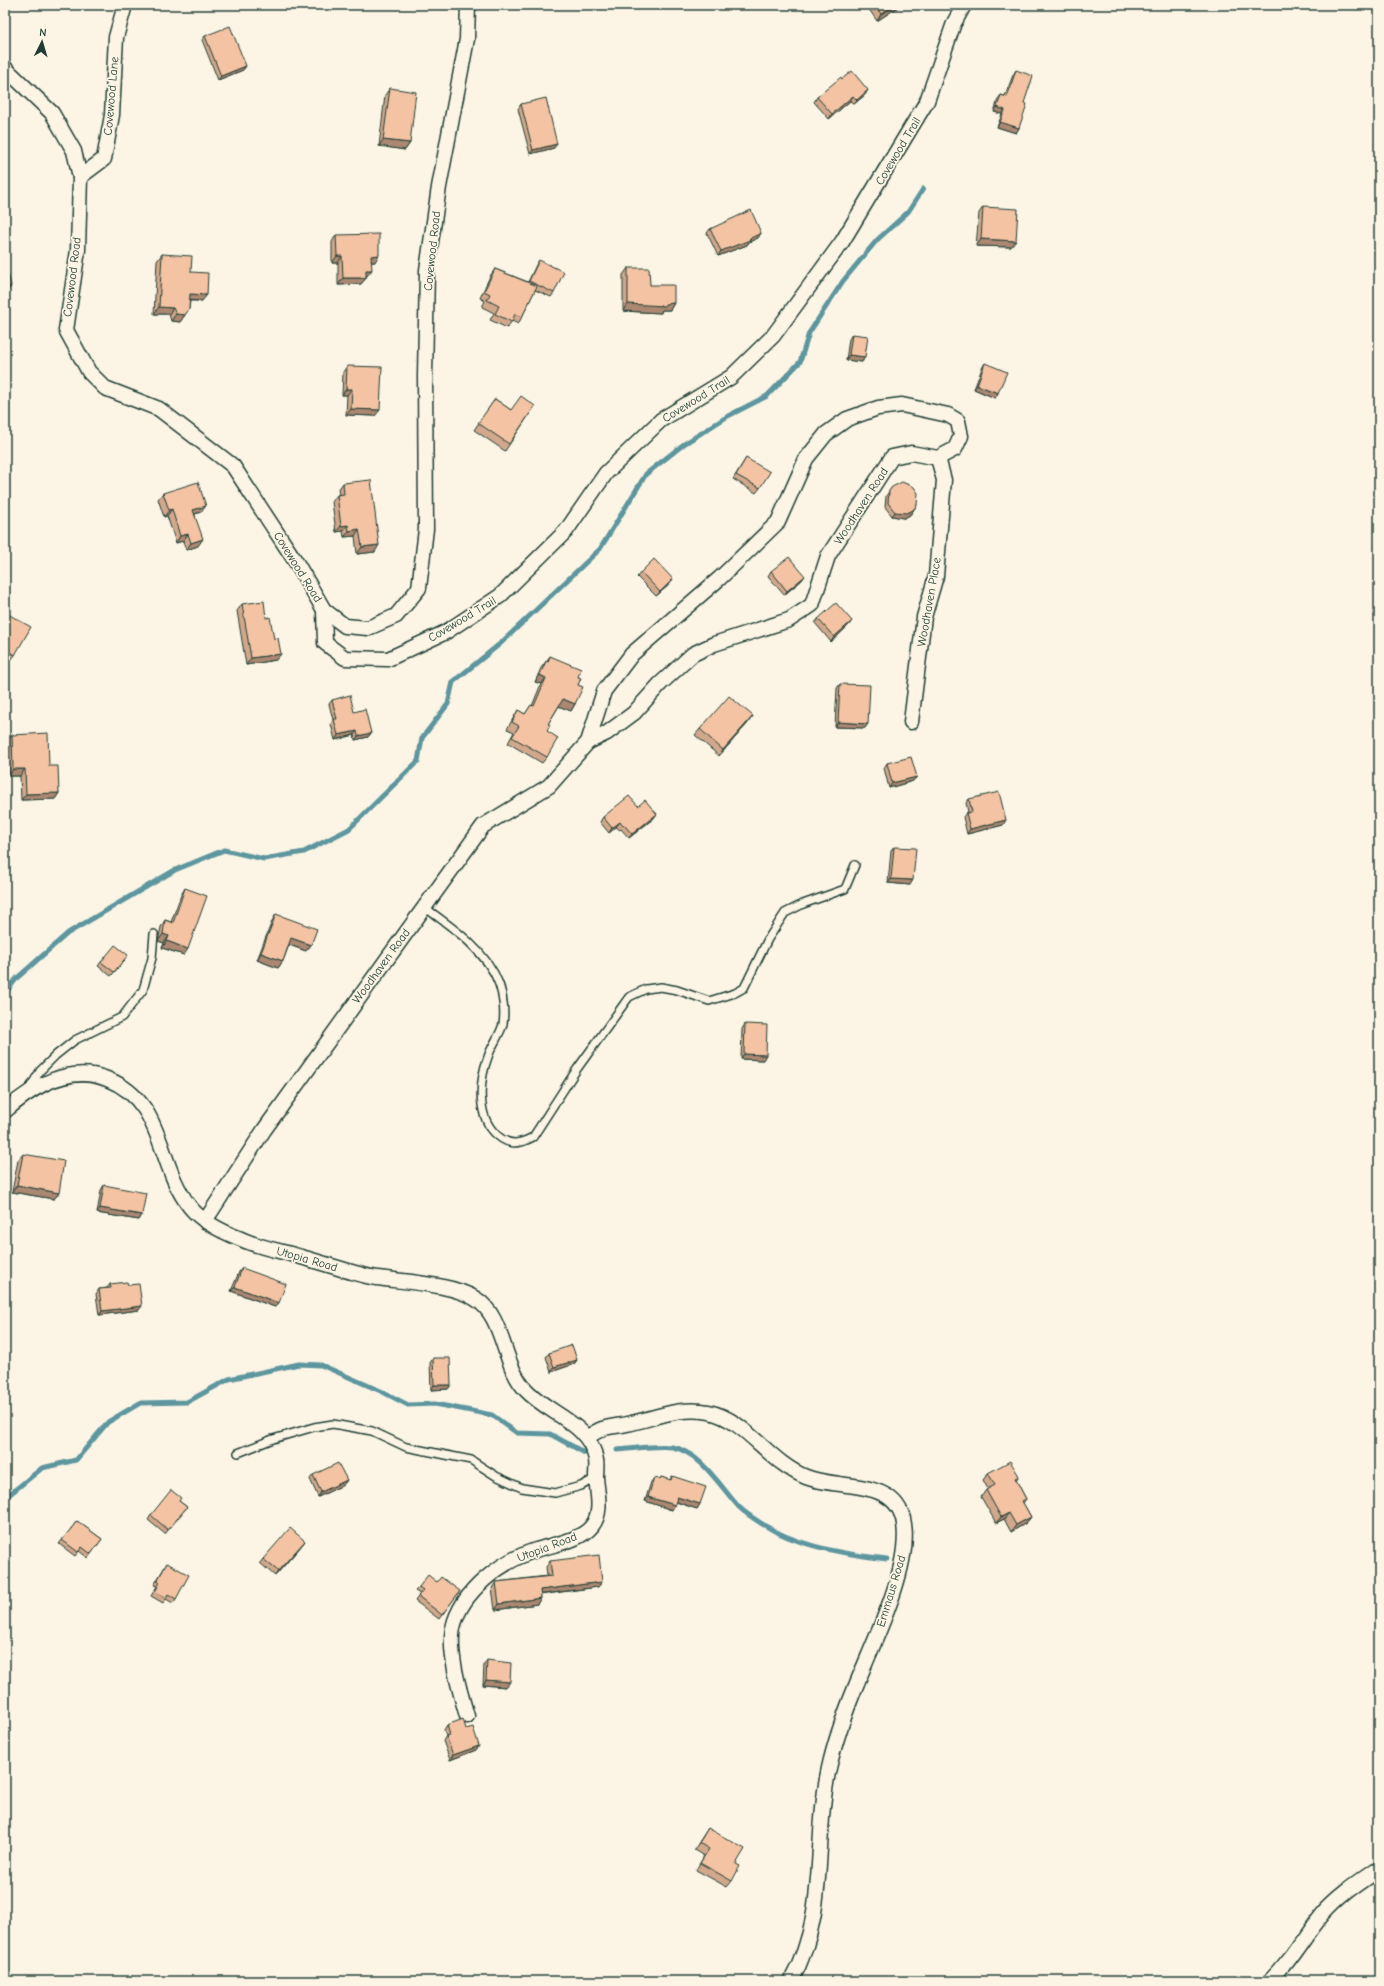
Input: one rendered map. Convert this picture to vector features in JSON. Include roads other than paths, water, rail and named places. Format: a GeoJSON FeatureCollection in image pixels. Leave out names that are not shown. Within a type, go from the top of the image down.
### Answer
{"type":"FeatureCollection","features":[{"type":"Feature","properties":{"kind":"street","name":"Covewood Lane"},"geometry":{"type":"LineString","coordinates":[[80,177],[104,159],[112,115],[116,37],[125,5]]}},
{"type":"Feature","properties":{"kind":"street","name":"Covewood Road"},"geometry":{"type":"LineString","coordinates":[[5,68],[52,113],[74,151],[80,177],[78,250],[66,330],[89,372],[105,388],[159,409],[233,466],[296,562],[324,610],[345,626],[368,628],[396,616],[419,588],[426,529],[425,376],[427,270],[440,187],[467,39],[468,5]]}},
{"type":"Feature","properties":{"kind":"street","name":"Covewood Trail"},"geometry":{"type":"LineString","coordinates":[[324,610],[325,643],[345,658],[388,659],[446,632],[500,596],[566,531],[606,473],[662,420],[732,377],[773,336],[842,242],[928,102],[954,24],[964,5]]}},
{"type":"Feature","properties":{"kind":"street","name":"Woodhaven Road"},"geometry":{"type":"LineString","coordinates":[[205,1221],[264,1130],[483,826],[549,786],[588,742],[604,691],[632,654],[720,578],[778,522],[806,459],[826,434],[847,418],[878,408],[902,405],[948,415],[958,421],[961,436],[955,449],[938,458],[911,453],[892,457],[828,556],[812,605],[789,620],[714,644],[693,654],[660,684],[634,713],[607,734],[588,742]]}},
{"type":"Feature","properties":{"kind":"street","name":"Woodhaven Place"},"geometry":{"type":"LineString","coordinates":[[911,722],[924,617],[936,576],[944,480],[938,458]]}},
{"type":"Feature","properties":{"kind":"street","name":"Utopia Road"},"geometry":{"type":"LineString","coordinates":[[5,1111],[26,1094],[61,1077],[98,1075],[110,1080],[127,1090],[141,1102],[152,1119],[172,1176],[180,1193],[191,1209],[205,1221],[244,1241],[368,1276],[459,1291],[476,1299],[487,1309],[495,1322],[508,1359],[525,1390],[558,1416],[580,1428],[588,1437],[596,1459],[596,1478],[599,1506],[597,1518],[591,1527],[579,1536],[521,1556],[491,1574],[472,1593],[460,1610],[453,1629],[454,1651],[456,1674],[467,1716]]}},
{"type":"Feature","properties":{"kind":"street","name":"Emmaus Road"},"geometry":{"type":"LineString","coordinates":[[588,1437],[601,1428],[627,1424],[664,1413],[690,1409],[711,1412],[727,1418],[742,1428],[758,1445],[791,1470],[807,1478],[828,1484],[874,1490],[888,1496],[899,1508],[904,1524],[903,1551],[900,1568],[890,1601],[854,1689],[829,1766],[822,1811],[816,1910],[805,1952],[791,1981]]}},
{"type":"Feature","properties":{"kind":"street"},"geometry":{"type":"LineString","coordinates":[[1270,1981],[1292,1956],[1324,1911],[1358,1882],[1379,1868]]}},
{"type":"Feature","properties":{"kind":"lane"},"geometry":{"type":"LineString","coordinates":[[424,907],[467,940],[490,966],[499,984],[503,1001],[503,1024],[488,1058],[483,1077],[482,1108],[488,1127],[503,1141],[517,1144],[533,1137],[577,1069],[629,997],[646,989],[661,987],[677,990],[709,1001],[723,998],[744,988],[768,939],[785,914],[798,906],[845,888],[855,865]]}},
{"type":"Feature","properties":{"kind":"lane"},"geometry":{"type":"LineString","coordinates":[[26,1094],[40,1071],[56,1055],[75,1040],[122,1017],[142,990],[152,958],[154,934]]}},
{"type":"Feature","properties":{"kind":"lane"},"geometry":{"type":"LineString","coordinates":[[238,1453],[300,1431],[333,1424],[372,1432],[406,1447],[471,1460],[496,1476],[522,1488],[555,1493],[582,1486],[596,1478]]}},
{"type":"Feature","properties":{"kind":"waterway"},"geometry":{"type":"LineString","coordinates":[[5,993],[17,978],[68,933],[175,870],[224,850],[264,859],[304,852],[349,829],[418,761],[422,738],[448,704],[453,682],[501,643],[600,549],[646,474],[684,444],[728,416],[767,396],[800,362],[809,333],[843,281],[877,240],[908,212],[923,189]]}},
{"type":"Feature","properties":{"kind":"waterway"},"geometry":{"type":"LineString","coordinates":[[5,1498],[42,1468],[76,1460],[108,1422],[140,1403],[187,1402],[229,1379],[299,1364],[321,1365],[383,1392],[408,1405],[435,1404],[492,1415],[517,1433],[550,1434],[585,1453]]}},
{"type":"Feature","properties":{"kind":"waterway"},"geometry":{"type":"LineString","coordinates":[[617,1450],[659,1446],[672,1447],[682,1450],[701,1463],[742,1510],[777,1532],[807,1544],[840,1552],[887,1559]]}}]}
